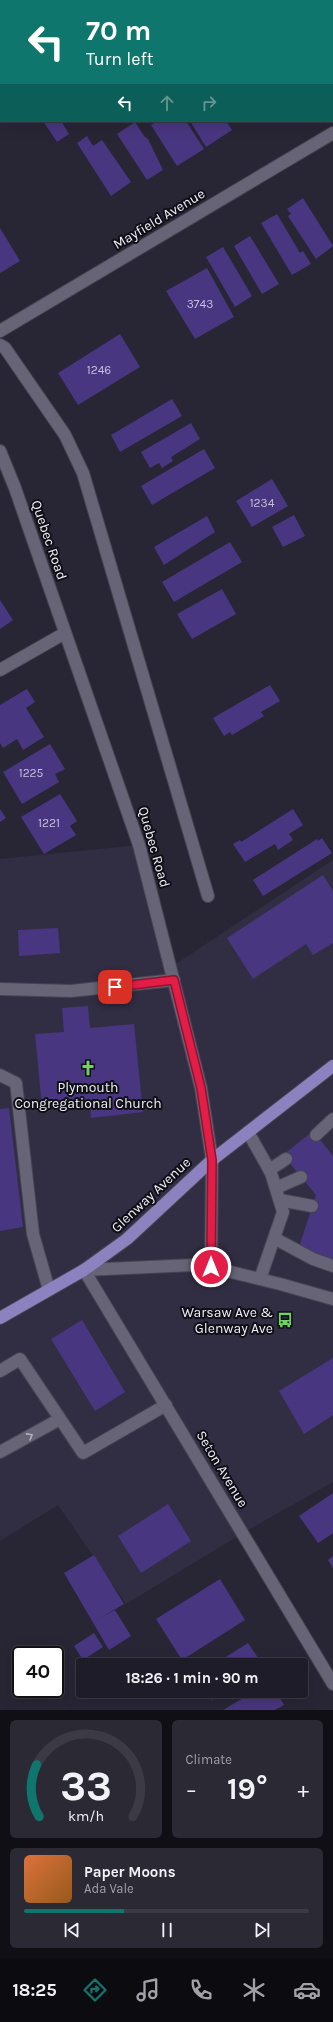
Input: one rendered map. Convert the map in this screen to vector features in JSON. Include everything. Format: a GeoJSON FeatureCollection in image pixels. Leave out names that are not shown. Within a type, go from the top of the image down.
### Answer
{"type":"FeatureCollection","features":[{"type":"Feature","properties":{"kind":"main road","name":"Glenway Avenue"},"geometry":{"type":"LineString","coordinates":[[0,1318],[84,1270],[127,1239],[212,1160],[333,1066]]}},
{"type":"Feature","properties":{"kind":"street","name":"Mayfield Avenue"},"geometry":{"type":"LineString","coordinates":[[0,331],[333,133]]}},
{"type":"Feature","properties":{"kind":"street"},"geometry":{"type":"LineString","coordinates":[[0,345],[5,348],[64,436],[83,473],[208,896]]}},
{"type":"Feature","properties":{"kind":"street","name":"Quebec Road"},"geometry":{"type":"LineString","coordinates":[[0,451],[140,845],[201,1088],[212,1160],[211,1267]]}},
{"type":"Feature","properties":{"kind":"street"},"geometry":{"type":"LineString","coordinates":[[0,670],[65,633]]}},
{"type":"Feature","properties":{"kind":"street"},"geometry":{"type":"LineString","coordinates":[[0,989],[71,991],[174,980]]}},
{"type":"Feature","properties":{"kind":"street"},"geometry":{"type":"LineString","coordinates":[[0,1075],[16,1083],[33,1234],[49,1290]]}},
{"type":"Feature","properties":{"kind":"street"},"geometry":{"type":"LineString","coordinates":[[316,1135],[333,1119]]}},
{"type":"Feature","properties":{"kind":"street"},"geometry":{"type":"LineString","coordinates":[[248,1132],[269,1170],[284,1212],[260,1279]]}},
{"type":"Feature","properties":{"kind":"street"},"geometry":{"type":"LineString","coordinates":[[269,1170],[286,1159]]}},
{"type":"Feature","properties":{"kind":"street"},"geometry":{"type":"LineString","coordinates":[[276,1188],[301,1177]]}},
{"type":"Feature","properties":{"kind":"street"},"geometry":{"type":"LineString","coordinates":[[280,1200],[312,1206]]}},
{"type":"Feature","properties":{"kind":"street"},"geometry":{"type":"LineString","coordinates":[[274,1238],[313,1258],[333,1266]]}},
{"type":"Feature","properties":{"kind":"street"},"geometry":{"type":"LineString","coordinates":[[84,1270],[193,1265],[211,1267],[333,1299]]}},
{"type":"Feature","properties":{"kind":"street","name":"Seton Avenue"},"geometry":{"type":"LineString","coordinates":[[84,1270],[333,1684]]}},
{"type":"Feature","properties":{"kind":"street"},"geometry":{"type":"LineString","coordinates":[[0,1370],[20,1359],[83,1453],[166,1406]]}},
{"type":"Feature","properties":{"kind":"street"},"geometry":{"type":"LineString","coordinates":[[0,1452],[60,1419]]}},
{"type":"Feature","properties":{"kind":"shaded area"},"geometry":{"type":"Polygon","coordinates":[[[139,845],[171,967],[333,860],[333,1482],[243,1533],[126,1604],[58,1505],[0,1541],[0,859],[139,845]]]}},
{"type":"Feature","properties":{"kind":"building"},"geometry":{"type":"Polygon","coordinates":[[[44,122],[62,122],[69,134],[57,142],[44,122]]]}},
{"type":"Feature","properties":{"kind":"building"},"geometry":{"type":"Polygon","coordinates":[[[135,122],[144,136],[148,139],[163,170],[147,180],[117,134],[135,122]]]}},
{"type":"Feature","properties":{"kind":"building"},"geometry":{"type":"Polygon","coordinates":[[[156,122],[187,122],[204,149],[177,166],[151,125],[156,122]]]}},
{"type":"Feature","properties":{"kind":"building"},"geometry":{"type":"Polygon","coordinates":[[[191,122],[227,122],[232,130],[206,147],[191,122]]]}},
{"type":"Feature","properties":{"kind":"building"},"geometry":{"type":"Polygon","coordinates":[[[87,136],[93,146],[102,140],[131,182],[111,196],[77,143],[87,136]]]}},
{"type":"Feature","properties":{"kind":"building"},"geometry":{"type":"Polygon","coordinates":[[[303,198],[333,246],[316,259],[288,216],[291,214],[287,209],[303,198]]]}},
{"type":"Feature","properties":{"kind":"building"},"geometry":{"type":"Polygon","coordinates":[[[277,214],[300,253],[303,251],[311,264],[292,275],[261,223],[277,214]]]}},
{"type":"Feature","properties":{"kind":"building"},"geometry":{"type":"Polygon","coordinates":[[[0,228],[20,261],[0,273],[0,228]]]}},
{"type":"Feature","properties":{"kind":"building"},"geometry":{"type":"Polygon","coordinates":[[[250,236],[279,284],[262,294],[234,246],[250,236]]]}},
{"type":"Feature","properties":{"kind":"building"},"geometry":{"type":"Polygon","coordinates":[[[223,247],[252,296],[235,307],[206,257],[223,247]]]}},
{"type":"Feature","properties":{"kind":"building"},"geometry":{"type":"Polygon","coordinates":[[[207,268],[234,317],[195,339],[166,291],[207,268]]]}},
{"type":"Feature","properties":{"kind":"building"},"geometry":{"type":"Polygon","coordinates":[[[120,334],[140,367],[78,405],[58,373],[120,334]]]}},
{"type":"Feature","properties":{"kind":"building"},"geometry":{"type":"Polygon","coordinates":[[[172,399],[182,416],[120,452],[111,435],[172,399]]]}},
{"type":"Feature","properties":{"kind":"building"},"geometry":{"type":"Polygon","coordinates":[[[191,423],[200,439],[171,457],[173,461],[162,468],[159,463],[150,468],[141,452],[191,423]]]}},
{"type":"Feature","properties":{"kind":"building"},"geometry":{"type":"Polygon","coordinates":[[[204,449],[215,468],[152,505],[141,486],[204,449]]]}},
{"type":"Feature","properties":{"kind":"building"},"geometry":{"type":"Polygon","coordinates":[[[272,479],[288,506],[252,527],[236,501],[272,479]]]}},
{"type":"Feature","properties":{"kind":"building"},"geometry":{"type":"Polygon","coordinates":[[[294,515],[305,536],[283,547],[272,527],[294,515]]]}},
{"type":"Feature","properties":{"kind":"building"},"geometry":{"type":"Polygon","coordinates":[[[207,516],[215,532],[164,565],[154,547],[207,516]]]}},
{"type":"Feature","properties":{"kind":"building"},"geometry":{"type":"Polygon","coordinates":[[[230,542],[242,562],[174,602],[162,582],[230,542]]]}},
{"type":"Feature","properties":{"kind":"building"},"geometry":{"type":"Polygon","coordinates":[[[222,589],[236,614],[192,639],[177,614],[222,589]]]}},
{"type":"Feature","properties":{"kind":"building"},"geometry":{"type":"Polygon","coordinates":[[[0,600],[13,620],[0,629],[0,600]]]}},
{"type":"Feature","properties":{"kind":"building"},"geometry":{"type":"Polygon","coordinates":[[[270,685],[280,701],[261,712],[264,716],[232,735],[230,732],[224,736],[213,718],[270,685]]]}},
{"type":"Feature","properties":{"kind":"building"},"geometry":{"type":"Polygon","coordinates":[[[27,689],[35,702],[26,708],[44,737],[23,750],[17,739],[3,748],[0,743],[0,705],[27,689]]]}},
{"type":"Feature","properties":{"kind":"building"},"geometry":{"type":"Polygon","coordinates":[[[50,744],[65,769],[55,774],[59,782],[22,804],[3,772],[50,744]]]}},
{"type":"Feature","properties":{"kind":"building"},"geometry":{"type":"Polygon","coordinates":[[[60,794],[77,821],[70,826],[76,835],[44,854],[21,817],[60,794]]]}},
{"type":"Feature","properties":{"kind":"building"},"geometry":{"type":"Polygon","coordinates":[[[0,809],[6,818],[0,822],[0,809]]]}},
{"type":"Feature","properties":{"kind":"building"},"geometry":{"type":"Polygon","coordinates":[[[293,809],[303,825],[289,834],[293,840],[278,850],[275,844],[245,862],[233,844],[240,840],[241,842],[293,809]]]}},
{"type":"Feature","properties":{"kind":"building"},"geometry":{"type":"Polygon","coordinates":[[[322,838],[332,853],[263,896],[253,880],[317,839],[318,841],[322,838]]]}},
{"type":"Feature","properties":{"kind":"building"},"geometry":{"type":"Polygon","coordinates":[[[323,875],[333,891],[333,943],[313,955],[306,944],[253,979],[227,938],[323,875]]]}},
{"type":"Feature","properties":{"kind":"building"},"geometry":{"type":"Polygon","coordinates":[[[58,928],[60,953],[19,956],[18,930],[58,928]]]}},
{"type":"Feature","properties":{"kind":"building","name":"Plymouth Congregational Church"},"geometry":{"type":"Polygon","coordinates":[[[88,1006],[90,1028],[134,1024],[143,1112],[91,1118],[90,1102],[42,1107],[35,1034],[64,1032],[62,1008],[88,1006]]]}},
{"type":"Feature","properties":{"kind":"building"},"geometry":{"type":"Polygon","coordinates":[[[9,1108],[23,1227],[0,1231],[0,1109],[9,1108]]]}},
{"type":"Feature","properties":{"kind":"building"},"geometry":{"type":"Polygon","coordinates":[[[313,1131],[333,1156],[333,1259],[299,1247],[316,1195],[283,1155],[313,1131]]]}},
{"type":"Feature","properties":{"kind":"building"},"geometry":{"type":"Polygon","coordinates":[[[82,1320],[125,1392],[95,1411],[51,1339],[82,1320]]]}},
{"type":"Feature","properties":{"kind":"building"},"geometry":{"type":"Polygon","coordinates":[[[333,1358],[333,1415],[304,1434],[279,1391],[333,1358]]]}},
{"type":"Feature","properties":{"kind":"building"},"geometry":{"type":"Polygon","coordinates":[[[333,1493],[333,1533],[318,1543],[299,1516],[333,1493]]]}},
{"type":"Feature","properties":{"kind":"building"},"geometry":{"type":"Polygon","coordinates":[[[168,1504],[191,1541],[141,1573],[118,1536],[168,1504]]]}},
{"type":"Feature","properties":{"kind":"building"},"geometry":{"type":"Polygon","coordinates":[[[94,1555],[124,1604],[100,1618],[115,1610],[131,1636],[109,1650],[64,1573],[94,1555]]]}},
{"type":"Feature","properties":{"kind":"building"},"geometry":{"type":"Polygon","coordinates":[[[333,1556],[333,1568],[328,1560],[333,1556]]]}},
{"type":"Feature","properties":{"kind":"building"},"geometry":{"type":"Polygon","coordinates":[[[220,1579],[245,1620],[185,1658],[181,1658],[156,1619],[220,1579]]]}},
{"type":"Feature","properties":{"kind":"building"},"geometry":{"type":"Polygon","coordinates":[[[94,1633],[103,1647],[86,1658],[82,1658],[74,1646],[94,1633]]]}},
{"type":"Feature","properties":{"kind":"building"},"geometry":{"type":"Polygon","coordinates":[[[248,1643],[258,1658],[224,1658],[248,1643]]]}},
{"type":"Feature","properties":{"kind":"building"},"geometry":{"type":"Polygon","coordinates":[[[243,1698],[280,1698],[284,1705],[275,1710],[223,1710],[243,1698]]]}},
{"type":"Feature","properties":{"kind":"place","name":"Plymouth Congregational Church"},"geometry":{"type":"Point","coordinates":[88,1068]}},
{"type":"Feature","properties":{"kind":"place","name":"Warsaw Ave & Glenway Ave"},"geometry":{"type":"Point","coordinates":[285,1320]}},
{"type":"Feature","properties":{"kind":"route"},"geometry":{"type":"LineString","coordinates":[[115,987],[174,980],[201,1088],[212,1160],[211,1267]]}}]}
